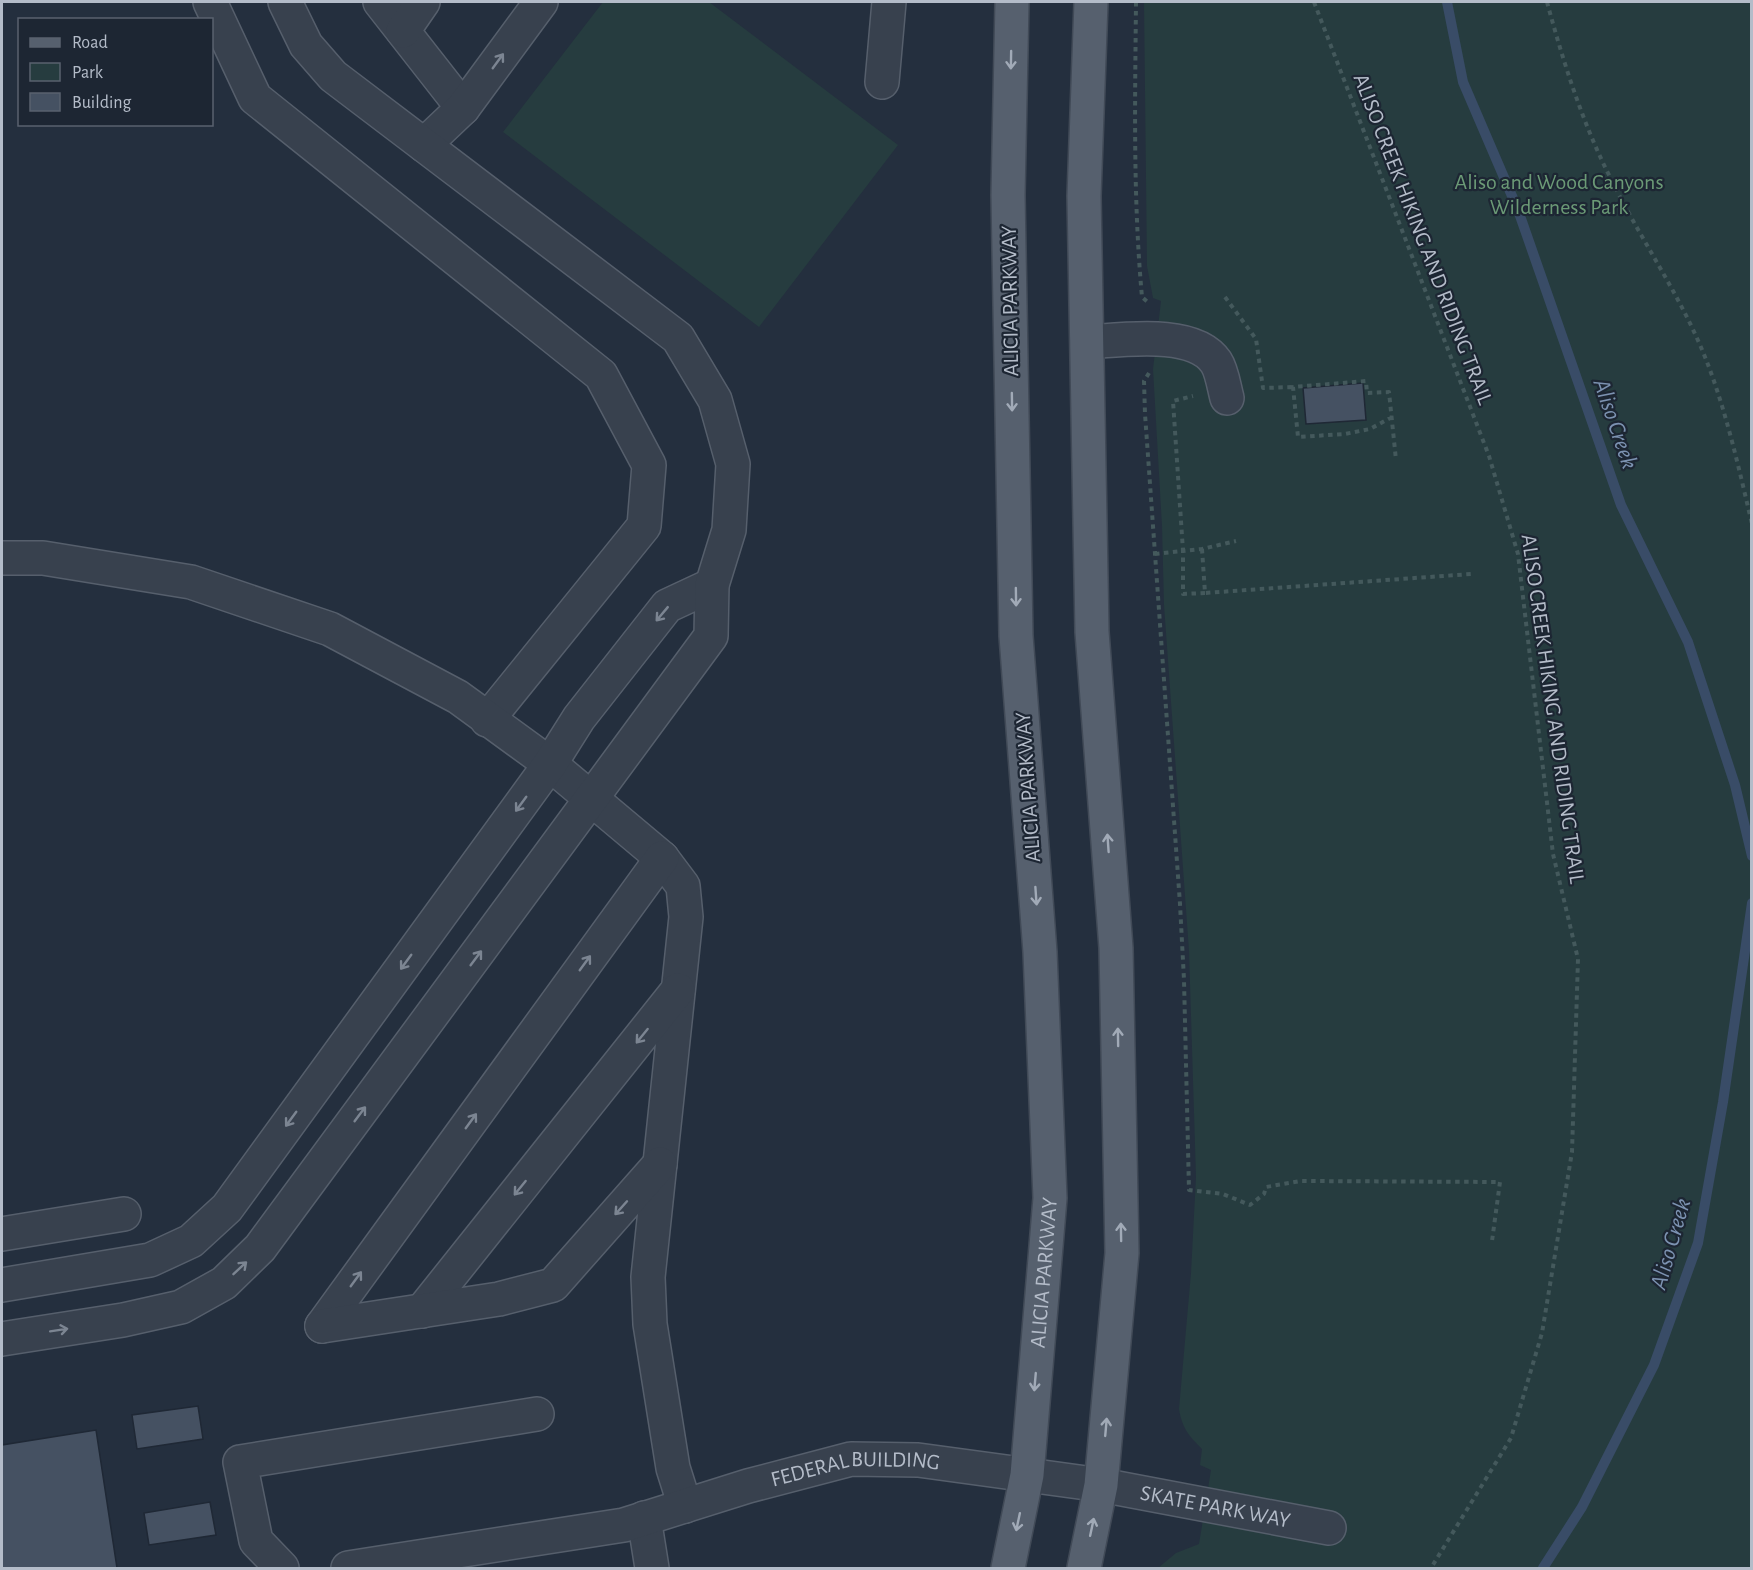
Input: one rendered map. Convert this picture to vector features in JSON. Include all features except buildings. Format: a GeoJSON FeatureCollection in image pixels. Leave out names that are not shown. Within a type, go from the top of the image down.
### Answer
{"type":"FeatureCollection","features":[{"type":"Feature","properties":{"kind":"main road","name":"ALICIA PARKWAY"},"geometry":{"type":"LineString","coordinates":[[1008,1569],[1027,1475],[1050,1198],[1040,952],[1016,636],[1008,195],[1012,2]]}},
{"type":"Feature","properties":{"kind":"main road"},"geometry":{"type":"LineString","coordinates":[[1084,1569],[1101,1485],[1122,1253],[1116,948],[1092,632],[1084,196],[1091,2]]}},
{"type":"Feature","properties":{"kind":"lane"},"geometry":{"type":"LineString","coordinates":[[210,2],[255,98],[601,375],[649,465],[644,526],[487,720]]}},
{"type":"Feature","properties":{"kind":"lane"},"geometry":{"type":"LineString","coordinates":[[2,1339],[123,1320],[182,1307],[224,1282],[260,1248],[711,636],[712,585],[729,530],[733,464],[715,400],[678,338],[333,76],[306,45],[285,2]]}},
{"type":"Feature","properties":{"kind":"lane"},"geometry":{"type":"LineString","coordinates":[[380,2],[463,108]]}},
{"type":"Feature","properties":{"kind":"lane"},"geometry":{"type":"LineString","coordinates":[[403,30],[423,2]]}},
{"type":"Feature","properties":{"kind":"lane"},"geometry":{"type":"LineString","coordinates":[[424,145],[463,108],[541,2]]}},
{"type":"Feature","properties":{"kind":"lane"},"geometry":{"type":"LineString","coordinates":[[882,82],[889,2]]}},
{"type":"Feature","properties":{"kind":"lane"},"geometry":{"type":"LineString","coordinates":[[1087,342],[1153,355],[1174,339],[1198,347],[1216,362],[1214,395]]}},
{"type":"Feature","properties":{"kind":"lane"},"geometry":{"type":"LineString","coordinates":[[2,558],[43,558],[191,582],[330,629],[458,697],[550,764],[662,858],[683,886],[686,917],[648,1277],[650,1324],[673,1468],[685,1506]]}},
{"type":"Feature","properties":{"kind":"lane"},"geometry":{"type":"LineString","coordinates":[[2,1285],[150,1260],[190,1241],[227,1208],[550,764],[579,718],[667,606],[712,585]]}},
{"type":"Feature","properties":{"kind":"lane"},"geometry":{"type":"LineString","coordinates":[[660,1164],[553,1285],[499,1299],[322,1326],[662,858]]}},
{"type":"Feature","properties":{"kind":"lane"},"geometry":{"type":"LineString","coordinates":[[422,1311],[678,990]]}},
{"type":"Feature","properties":{"kind":"lane"},"geometry":{"type":"LineString","coordinates":[[2,1234],[124,1214]]}},
{"type":"Feature","properties":{"kind":"lane"},"geometry":{"type":"LineString","coordinates":[[282,1569],[256,1541],[240,1462],[537,1414]]}},
{"type":"Feature","properties":{"kind":"lane","name":"FEDERAL BUILDING"},"geometry":{"type":"LineString","coordinates":[[348,1569],[624,1525],[748,1486],[851,1459],[918,1460],[1101,1485]]}},
{"type":"Feature","properties":{"kind":"lane","name":"SKATE PARK WAY"},"geometry":{"type":"LineString","coordinates":[[1101,1485],[1329,1528]]}},
{"type":"Feature","properties":{"kind":"lane"},"geometry":{"type":"LineString","coordinates":[[644,1518],[652,1569]]}},
{"type":"Feature","properties":{"kind":"path"},"geometry":{"type":"LineString","coordinates":[[1136,2],[1134,164],[1136,230],[1142,297],[1153,306],[1153,355],[1144,381],[1184,980],[1189,1190],[1222,1194],[1250,1205],[1264,1194],[1266,1187],[1300,1181],[1500,1182],[1491,1242]]}},
{"type":"Feature","properties":{"kind":"path","name":"ALISO CREEK HIKING AND RIDING TRAIL"},"geometry":{"type":"LineString","coordinates":[[1314,2],[1489,456],[1518,554],[1553,854],[1578,959],[1572,1152],[1542,1333],[1511,1438],[1431,1569]]}},
{"type":"Feature","properties":{"kind":"path"},"geometry":{"type":"LineString","coordinates":[[1547,2],[1560,48],[1586,121],[1609,176],[1689,322],[1707,362],[1728,424],[1752,524]]}},
{"type":"Feature","properties":{"kind":"path"},"geometry":{"type":"LineString","coordinates":[[1225,297],[1256,339],[1263,388],[1366,381],[1367,393],[1389,392],[1396,460]]}},
{"type":"Feature","properties":{"kind":"path"},"geometry":{"type":"LineString","coordinates":[[1293,387],[1298,437],[1345,434],[1370,429],[1392,417]]}},
{"type":"Feature","properties":{"kind":"path"},"geometry":{"type":"LineString","coordinates":[[1214,395],[1173,401],[1183,551],[1183,594],[1471,574]]}},
{"type":"Feature","properties":{"kind":"path"},"geometry":{"type":"LineString","coordinates":[[1155,554],[1202,549],[1236,541]]}},
{"type":"Feature","properties":{"kind":"path"},"geometry":{"type":"LineString","coordinates":[[1202,549],[1205,593]]}},
{"type":"Feature","properties":{"kind":"green space"},"geometry":{"type":"Polygon","coordinates":[[[603,2],[709,2],[898,145],[759,327],[503,132],[603,2]]]}},
{"type":"Feature","properties":{"kind":"green space","name":"Aliso and Wood Canyons Wilderness Park"},"geometry":{"type":"Polygon","coordinates":[[[1144,2],[1751,2],[1751,1568],[1158,1568],[1176,1553],[1199,1544],[1211,1470],[1200,1465],[1202,1449],[1187,1431],[1179,1409],[1191,1273],[1196,1177],[1189,951],[1164,605],[1153,369],[1161,301],[1153,298],[1147,266],[1144,2]]]}},
{"type":"Feature","properties":{"kind":"waterway","name":"Aliso Creek"},"geometry":{"type":"LineString","coordinates":[[1447,2],[1463,82],[1518,210],[1621,505],[1688,642],[1735,785],[1752,856]]}},
{"type":"Feature","properties":{"kind":"waterway","name":"Aliso Creek"},"geometry":{"type":"LineString","coordinates":[[1543,1568],[1582,1507],[1654,1365],[1698,1243],[1723,1102],[1752,903]]}}]}
